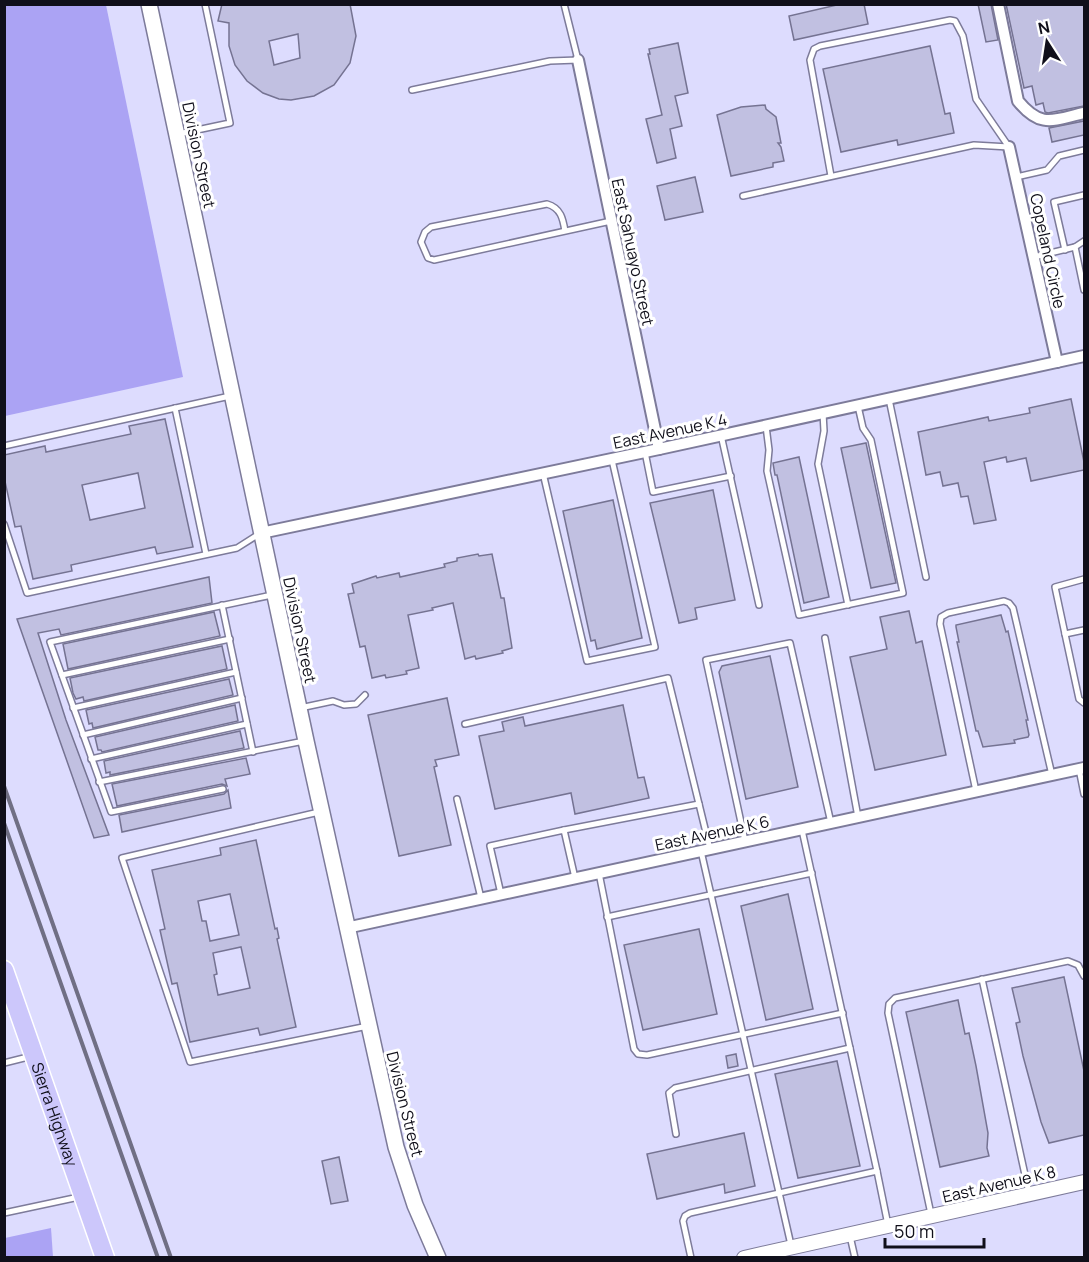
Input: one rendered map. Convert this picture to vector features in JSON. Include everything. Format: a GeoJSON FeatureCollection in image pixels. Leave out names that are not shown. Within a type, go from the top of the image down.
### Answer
{"type":"FeatureCollection","features":[{"type":"Feature","properties":{"kind":"main road","name":"Division Street"},"geometry":{"type":"LineString","coordinates":[[149,4],[298,708],[368,1026],[396,1147],[415,1205],[438,1257]]}},
{"type":"Feature","properties":{"kind":"main road","name":"Sierra Highway"},"geometry":{"type":"LineString","coordinates":[[4,970],[105,1257]]}},
{"type":"Feature","properties":{"kind":"street"},"geometry":{"type":"LineString","coordinates":[[998,4],[1018,101],[1028,113],[1040,120],[1052,120],[1084,113]]}},
{"type":"Feature","properties":{"kind":"street","name":"East Sahuayo Street"},"geometry":{"type":"LineString","coordinates":[[578,60],[659,449]]}},
{"type":"Feature","properties":{"kind":"street","name":"Copeland Circle"},"geometry":{"type":"LineString","coordinates":[[1009,147],[1057,362]]}},
{"type":"Feature","properties":{"kind":"street","name":"East Avenue K 4"},"geometry":{"type":"LineString","coordinates":[[261,532],[1084,357]]}},
{"type":"Feature","properties":{"kind":"street","name":"East Avenue K 6"},"geometry":{"type":"LineString","coordinates":[[346,928],[1082,769]]}},
{"type":"Feature","properties":{"kind":"street","name":"East Avenue K 8"},"geometry":{"type":"LineString","coordinates":[[744,1257],[1084,1182]]}},
{"type":"Feature","properties":{"kind":"lane"},"geometry":{"type":"LineString","coordinates":[[176,135],[230,123],[204,4]]}},
{"type":"Feature","properties":{"kind":"lane"},"geometry":{"type":"LineString","coordinates":[[412,90],[550,61],[578,60],[564,4]]}},
{"type":"Feature","properties":{"kind":"lane"},"geometry":{"type":"LineString","coordinates":[[831,176],[810,60],[814,49],[950,20],[955,21],[963,36],[976,99],[1009,147]]}},
{"type":"Feature","properties":{"kind":"lane"},"geometry":{"type":"LineString","coordinates":[[743,196],[974,145],[1009,147]]}},
{"type":"Feature","properties":{"kind":"lane"},"geometry":{"type":"LineString","coordinates":[[1016,177],[1047,170],[1059,156],[1084,150]]}},
{"type":"Feature","properties":{"kind":"lane"},"geometry":{"type":"LineString","coordinates":[[1065,250],[1054,202],[1084,195]]}},
{"type":"Feature","properties":{"kind":"lane"},"geometry":{"type":"LineString","coordinates":[[565,231],[559,210],[547,204],[431,227],[425,232],[421,242],[428,258],[434,260],[611,221]]}},
{"type":"Feature","properties":{"kind":"lane"},"geometry":{"type":"LineString","coordinates":[[1034,257],[1075,247],[1084,241]]}},
{"type":"Feature","properties":{"kind":"lane"},"geometry":{"type":"LineString","coordinates":[[1075,247],[1084,290]]}},
{"type":"Feature","properties":{"kind":"lane"},"geometry":{"type":"LineString","coordinates":[[4,446],[231,395]]}},
{"type":"Feature","properties":{"kind":"lane"},"geometry":{"type":"LineString","coordinates":[[889,399],[926,577]]}},
{"type":"Feature","properties":{"kind":"lane"},"geometry":{"type":"LineString","coordinates":[[766,426],[769,450],[766,471],[799,615],[903,593],[871,441],[862,428],[858,406]]}},
{"type":"Feature","properties":{"kind":"lane"},"geometry":{"type":"LineString","coordinates":[[176,408],[207,554]]}},
{"type":"Feature","properties":{"kind":"lane"},"geometry":{"type":"LineString","coordinates":[[822,413],[824,431],[818,464],[848,605]]}},
{"type":"Feature","properties":{"kind":"lane"},"geometry":{"type":"LineString","coordinates":[[721,435],[759,605]]}},
{"type":"Feature","properties":{"kind":"lane"},"geometry":{"type":"LineString","coordinates":[[645,452],[653,492],[730,476]]}},
{"type":"Feature","properties":{"kind":"lane"},"geometry":{"type":"LineString","coordinates":[[543,473],[587,661],[655,646],[612,459]]}},
{"type":"Feature","properties":{"kind":"lane"},"geometry":{"type":"LineString","coordinates":[[4,524],[27,593],[237,548],[261,532]]}},
{"type":"Feature","properties":{"kind":"lane"},"geometry":{"type":"LineString","coordinates":[[1084,579],[1055,587],[1079,699],[1084,703]]}},
{"type":"Feature","properties":{"kind":"lane"},"geometry":{"type":"LineString","coordinates":[[223,789],[111,812],[50,642],[274,595]]}},
{"type":"Feature","properties":{"kind":"lane"},"geometry":{"type":"LineString","coordinates":[[976,791],[940,624],[941,617],[948,613],[1004,601],[1013,608],[1052,775]]}},
{"type":"Feature","properties":{"kind":"lane"},"geometry":{"type":"LineString","coordinates":[[222,605],[253,752]]}},
{"type":"Feature","properties":{"kind":"lane"},"geometry":{"type":"LineString","coordinates":[[1065,634],[1084,630]]}},
{"type":"Feature","properties":{"kind":"lane"},"geometry":{"type":"LineString","coordinates":[[825,638],[858,817]]}},
{"type":"Feature","properties":{"kind":"lane"},"geometry":{"type":"LineString","coordinates":[[62,675],[230,639]]}},
{"type":"Feature","properties":{"kind":"lane"},"geometry":{"type":"LineString","coordinates":[[745,841],[706,660],[790,643],[831,823]]}},
{"type":"Feature","properties":{"kind":"lane"},"geometry":{"type":"LineString","coordinates":[[73,708],[236,672]]}},
{"type":"Feature","properties":{"kind":"lane"},"geometry":{"type":"LineString","coordinates":[[465,724],[668,678],[699,804],[711,896],[792,1247]]}},
{"type":"Feature","properties":{"kind":"lane"},"geometry":{"type":"LineString","coordinates":[[298,708],[333,701],[344,705],[356,704],[364,695]]}},
{"type":"Feature","properties":{"kind":"lane"},"geometry":{"type":"LineString","coordinates":[[83,735],[242,698]]}},
{"type":"Feature","properties":{"kind":"lane"},"geometry":{"type":"LineString","coordinates":[[91,759],[248,724]]}},
{"type":"Feature","properties":{"kind":"lane"},"geometry":{"type":"LineString","coordinates":[[99,782],[306,741]]}},
{"type":"Feature","properties":{"kind":"lane"},"geometry":{"type":"LineString","coordinates":[[1082,769],[1084,794]]}},
{"type":"Feature","properties":{"kind":"lane"},"geometry":{"type":"LineString","coordinates":[[457,799],[482,898]]}},
{"type":"Feature","properties":{"kind":"lane"},"geometry":{"type":"LineString","coordinates":[[501,894],[490,846],[699,804]]}},
{"type":"Feature","properties":{"kind":"lane"},"geometry":{"type":"LineString","coordinates":[[321,812],[122,858],[190,1062],[368,1026]]}},
{"type":"Feature","properties":{"kind":"lane"},"geometry":{"type":"LineString","coordinates":[[802,829],[888,1226]]}},
{"type":"Feature","properties":{"kind":"lane"},"geometry":{"type":"LineString","coordinates":[[564,830],[575,878]]}},
{"type":"Feature","properties":{"kind":"lane"},"geometry":{"type":"LineString","coordinates":[[599,873],[634,1049],[638,1054],[647,1055],[843,1013]]}},
{"type":"Feature","properties":{"kind":"lane"},"geometry":{"type":"LineString","coordinates":[[607,917],[812,873]]}},
{"type":"Feature","properties":{"kind":"lane"},"geometry":{"type":"LineString","coordinates":[[931,1216],[888,1013],[889,1004],[895,998],[1068,961],[1078,965],[1084,976]]}},
{"type":"Feature","properties":{"kind":"lane"},"geometry":{"type":"LineString","coordinates":[[982,979],[1029,1194]]}},
{"type":"Feature","properties":{"kind":"lane"},"geometry":{"type":"LineString","coordinates":[[676,1134],[669,1099],[669,1093],[675,1088],[850,1048]]}},
{"type":"Feature","properties":{"kind":"lane"},"geometry":{"type":"LineString","coordinates":[[4,1063],[34,1056]]}},
{"type":"Feature","properties":{"kind":"lane"},"geometry":{"type":"LineString","coordinates":[[691,1257],[684,1221],[686,1216],[877,1171]]}},
{"type":"Feature","properties":{"kind":"lane"},"geometry":{"type":"LineString","coordinates":[[4,1213],[83,1196]]}},
{"type":"Feature","properties":{"kind":"lane"},"geometry":{"type":"LineString","coordinates":[[850,1234],[855,1257]]}},
{"type":"Feature","properties":{"kind":"shaded area"},"geometry":{"type":"Polygon","coordinates":[[[4,5],[106,5],[183,377],[5,416],[4,5]]]}},
{"type":"Feature","properties":{"kind":"shaded area"},"geometry":{"type":"Polygon","coordinates":[[[51,1228],[53,1257],[5,1257],[5,1238],[51,1228]]]}},
{"type":"Feature","properties":{"kind":"building"},"geometry":{"type":"Polygon","coordinates":[[[222,4],[350,4],[356,36],[350,63],[334,85],[314,96],[291,100],[279,99],[263,93],[247,81],[235,65],[229,46],[229,23],[218,21],[222,4]],[[298,34],[269,41],[274,65],[300,58],[298,34]]]}},
{"type":"Feature","properties":{"kind":"building"},"geometry":{"type":"Polygon","coordinates":[[[841,4],[864,4],[868,24],[794,40],[789,16],[841,4]]]}},
{"type":"Feature","properties":{"kind":"building"},"geometry":{"type":"Polygon","coordinates":[[[978,4],[991,4],[998,40],[986,42],[978,4]]]}},
{"type":"Feature","properties":{"kind":"building"},"geometry":{"type":"Polygon","coordinates":[[[1006,4],[1084,4],[1084,106],[1048,113],[1045,112],[1043,103],[1036,105],[1032,86],[1024,88],[1006,4]]]}},
{"type":"Feature","properties":{"kind":"building"},"geometry":{"type":"Polygon","coordinates":[[[678,43],[688,93],[675,96],[682,126],[670,129],[676,158],[657,163],[646,119],[662,115],[648,54],[650,54],[649,49],[678,43]]]}},
{"type":"Feature","properties":{"kind":"building"},"geometry":{"type":"Polygon","coordinates":[[[930,46],[945,114],[950,113],[954,133],[898,145],[897,140],[841,152],[823,69],[930,46]]]}},
{"type":"Feature","properties":{"kind":"building"},"geometry":{"type":"Polygon","coordinates":[[[765,105],[766,109],[776,117],[781,143],[778,143],[784,161],[773,163],[773,167],[731,176],[717,115],[741,107],[765,105]]]}},
{"type":"Feature","properties":{"kind":"building"},"geometry":{"type":"Polygon","coordinates":[[[1084,121],[1084,135],[1052,142],[1049,128],[1084,121]]]}},
{"type":"Feature","properties":{"kind":"building"},"geometry":{"type":"Polygon","coordinates":[[[695,177],[703,212],[665,220],[657,186],[695,177]]]}},
{"type":"Feature","properties":{"kind":"building"},"geometry":{"type":"Polygon","coordinates":[[[1071,399],[1084,470],[1031,481],[1026,458],[1007,462],[1006,457],[984,462],[996,520],[974,524],[968,496],[961,497],[958,483],[943,486],[940,472],[926,475],[918,432],[988,417],[989,421],[1030,413],[1029,408],[1071,399]]]}},
{"type":"Feature","properties":{"kind":"building"},"geometry":{"type":"Polygon","coordinates":[[[165,419],[193,547],[157,554],[155,547],[71,565],[72,571],[33,579],[21,526],[15,527],[4,477],[4,455],[45,446],[46,452],[131,434],[129,426],[165,419]],[[138,473],[82,485],[90,520],[145,508],[138,473]]]}},
{"type":"Feature","properties":{"kind":"building"},"geometry":{"type":"Polygon","coordinates":[[[866,443],[896,583],[871,588],[841,448],[866,443]]]}},
{"type":"Feature","properties":{"kind":"building"},"geometry":{"type":"Polygon","coordinates":[[[799,457],[829,597],[804,603],[773,463],[799,457]]]}},
{"type":"Feature","properties":{"kind":"building"},"geometry":{"type":"Polygon","coordinates":[[[713,490],[735,600],[695,608],[697,619],[679,623],[650,503],[713,490]]]}},
{"type":"Feature","properties":{"kind":"building"},"geometry":{"type":"Polygon","coordinates":[[[613,500],[642,638],[597,649],[595,640],[591,641],[563,511],[613,500]]]}},
{"type":"Feature","properties":{"kind":"building"},"geometry":{"type":"Polygon","coordinates":[[[478,554],[479,556],[492,554],[501,598],[504,598],[512,648],[502,651],[503,653],[465,659],[453,603],[408,615],[419,668],[406,671],[407,674],[372,678],[365,646],[360,647],[348,594],[354,593],[352,584],[376,576],[377,578],[399,573],[400,577],[445,567],[444,564],[457,561],[457,558],[478,554]]]}},
{"type":"Feature","properties":{"kind":"building"},"geometry":{"type":"Polygon","coordinates":[[[209,577],[212,603],[61,635],[59,629],[38,633],[66,720],[109,835],[94,838],[17,619],[209,577]]]}},
{"type":"Feature","properties":{"kind":"building"},"geometry":{"type":"Polygon","coordinates":[[[909,611],[916,643],[922,641],[946,755],[875,770],[850,657],[887,649],[880,617],[909,611]]]}},
{"type":"Feature","properties":{"kind":"building"},"geometry":{"type":"Polygon","coordinates":[[[214,612],[220,636],[68,669],[63,644],[214,612]]]}},
{"type":"Feature","properties":{"kind":"building"},"geometry":{"type":"Polygon","coordinates":[[[1001,615],[1006,632],[1008,631],[1028,720],[1026,720],[1029,735],[1014,740],[1015,743],[983,747],[978,731],[976,731],[957,642],[959,642],[956,625],[1001,615]]]}},
{"type":"Feature","properties":{"kind":"building"},"geometry":{"type":"Polygon","coordinates":[[[222,646],[227,669],[84,701],[83,697],[76,699],[73,693],[70,678],[222,646]]]}},
{"type":"Feature","properties":{"kind":"building"},"geometry":{"type":"Polygon","coordinates":[[[770,656],[798,787],[746,799],[719,672],[722,666],[770,656]]]}},
{"type":"Feature","properties":{"kind":"building"},"geometry":{"type":"Polygon","coordinates":[[[229,679],[233,695],[93,728],[92,723],[89,724],[86,710],[229,679]]]}},
{"type":"Feature","properties":{"kind":"building"},"geometry":{"type":"Polygon","coordinates":[[[447,698],[459,755],[435,760],[437,766],[434,767],[451,845],[399,856],[368,715],[447,698]]]}},
{"type":"Feature","properties":{"kind":"building"},"geometry":{"type":"Polygon","coordinates":[[[235,705],[238,721],[102,752],[98,750],[95,737],[235,705]]]}},
{"type":"Feature","properties":{"kind":"building"},"geometry":{"type":"Polygon","coordinates":[[[623,705],[638,778],[644,777],[649,798],[575,814],[571,793],[495,809],[479,736],[504,731],[502,722],[523,717],[525,726],[623,705]]]}},
{"type":"Feature","properties":{"kind":"building"},"geometry":{"type":"Polygon","coordinates":[[[240,731],[244,748],[110,775],[110,772],[106,773],[104,761],[240,731]]]}},
{"type":"Feature","properties":{"kind":"building"},"geometry":{"type":"Polygon","coordinates":[[[246,758],[250,774],[225,779],[227,786],[222,784],[117,806],[112,784],[246,758]]]}},
{"type":"Feature","properties":{"kind":"building"},"geometry":{"type":"Polygon","coordinates":[[[228,790],[231,808],[122,832],[119,815],[224,794],[228,790]]]}},
{"type":"Feature","properties":{"kind":"building"},"geometry":{"type":"Polygon","coordinates":[[[256,840],[275,929],[277,928],[279,938],[277,939],[296,1027],[260,1035],[258,1028],[190,1042],[177,983],[172,984],[160,930],[165,929],[152,870],[221,855],[220,848],[256,840]],[[230,894],[198,901],[202,921],[206,921],[210,941],[239,935],[230,894]],[[241,947],[213,953],[218,995],[250,988],[241,947]]]}},
{"type":"Feature","properties":{"kind":"building"},"geometry":{"type":"Polygon","coordinates":[[[788,894],[813,1009],[766,1020],[741,906],[788,894]]]}},
{"type":"Feature","properties":{"kind":"building"},"geometry":{"type":"Polygon","coordinates":[[[699,929],[717,1014],[643,1030],[624,945],[699,929]]]}},
{"type":"Feature","properties":{"kind":"building"},"geometry":{"type":"Polygon","coordinates":[[[1064,977],[1084,1071],[1084,1135],[1049,1143],[1023,1056],[1016,1023],[1020,1022],[1012,988],[1064,977]]]}},
{"type":"Feature","properties":{"kind":"building"},"geometry":{"type":"Polygon","coordinates":[[[958,1000],[965,1034],[969,1033],[976,1066],[988,1133],[989,1156],[940,1167],[906,1012],[958,1000]]]}},
{"type":"Feature","properties":{"kind":"building"},"geometry":{"type":"Polygon","coordinates":[[[736,1054],[738,1066],[728,1068],[726,1056],[736,1054]]]}},
{"type":"Feature","properties":{"kind":"building"},"geometry":{"type":"Polygon","coordinates":[[[837,1061],[860,1166],[798,1178],[775,1074],[837,1061]]]}},
{"type":"Feature","properties":{"kind":"building"},"geometry":{"type":"Polygon","coordinates":[[[744,1133],[755,1186],[725,1193],[724,1184],[657,1199],[647,1154],[744,1133]]]}},
{"type":"Feature","properties":{"kind":"building"},"geometry":{"type":"Polygon","coordinates":[[[339,1157],[348,1201],[331,1204],[322,1161],[339,1157]]]}},
{"type":"Feature","properties":{"kind":"railway"},"geometry":{"type":"LineString","coordinates":[[4,786],[171,1258]]}},
{"type":"Feature","properties":{"kind":"railway"},"geometry":{"type":"LineString","coordinates":[[4,823],[158,1258]]}}]}
